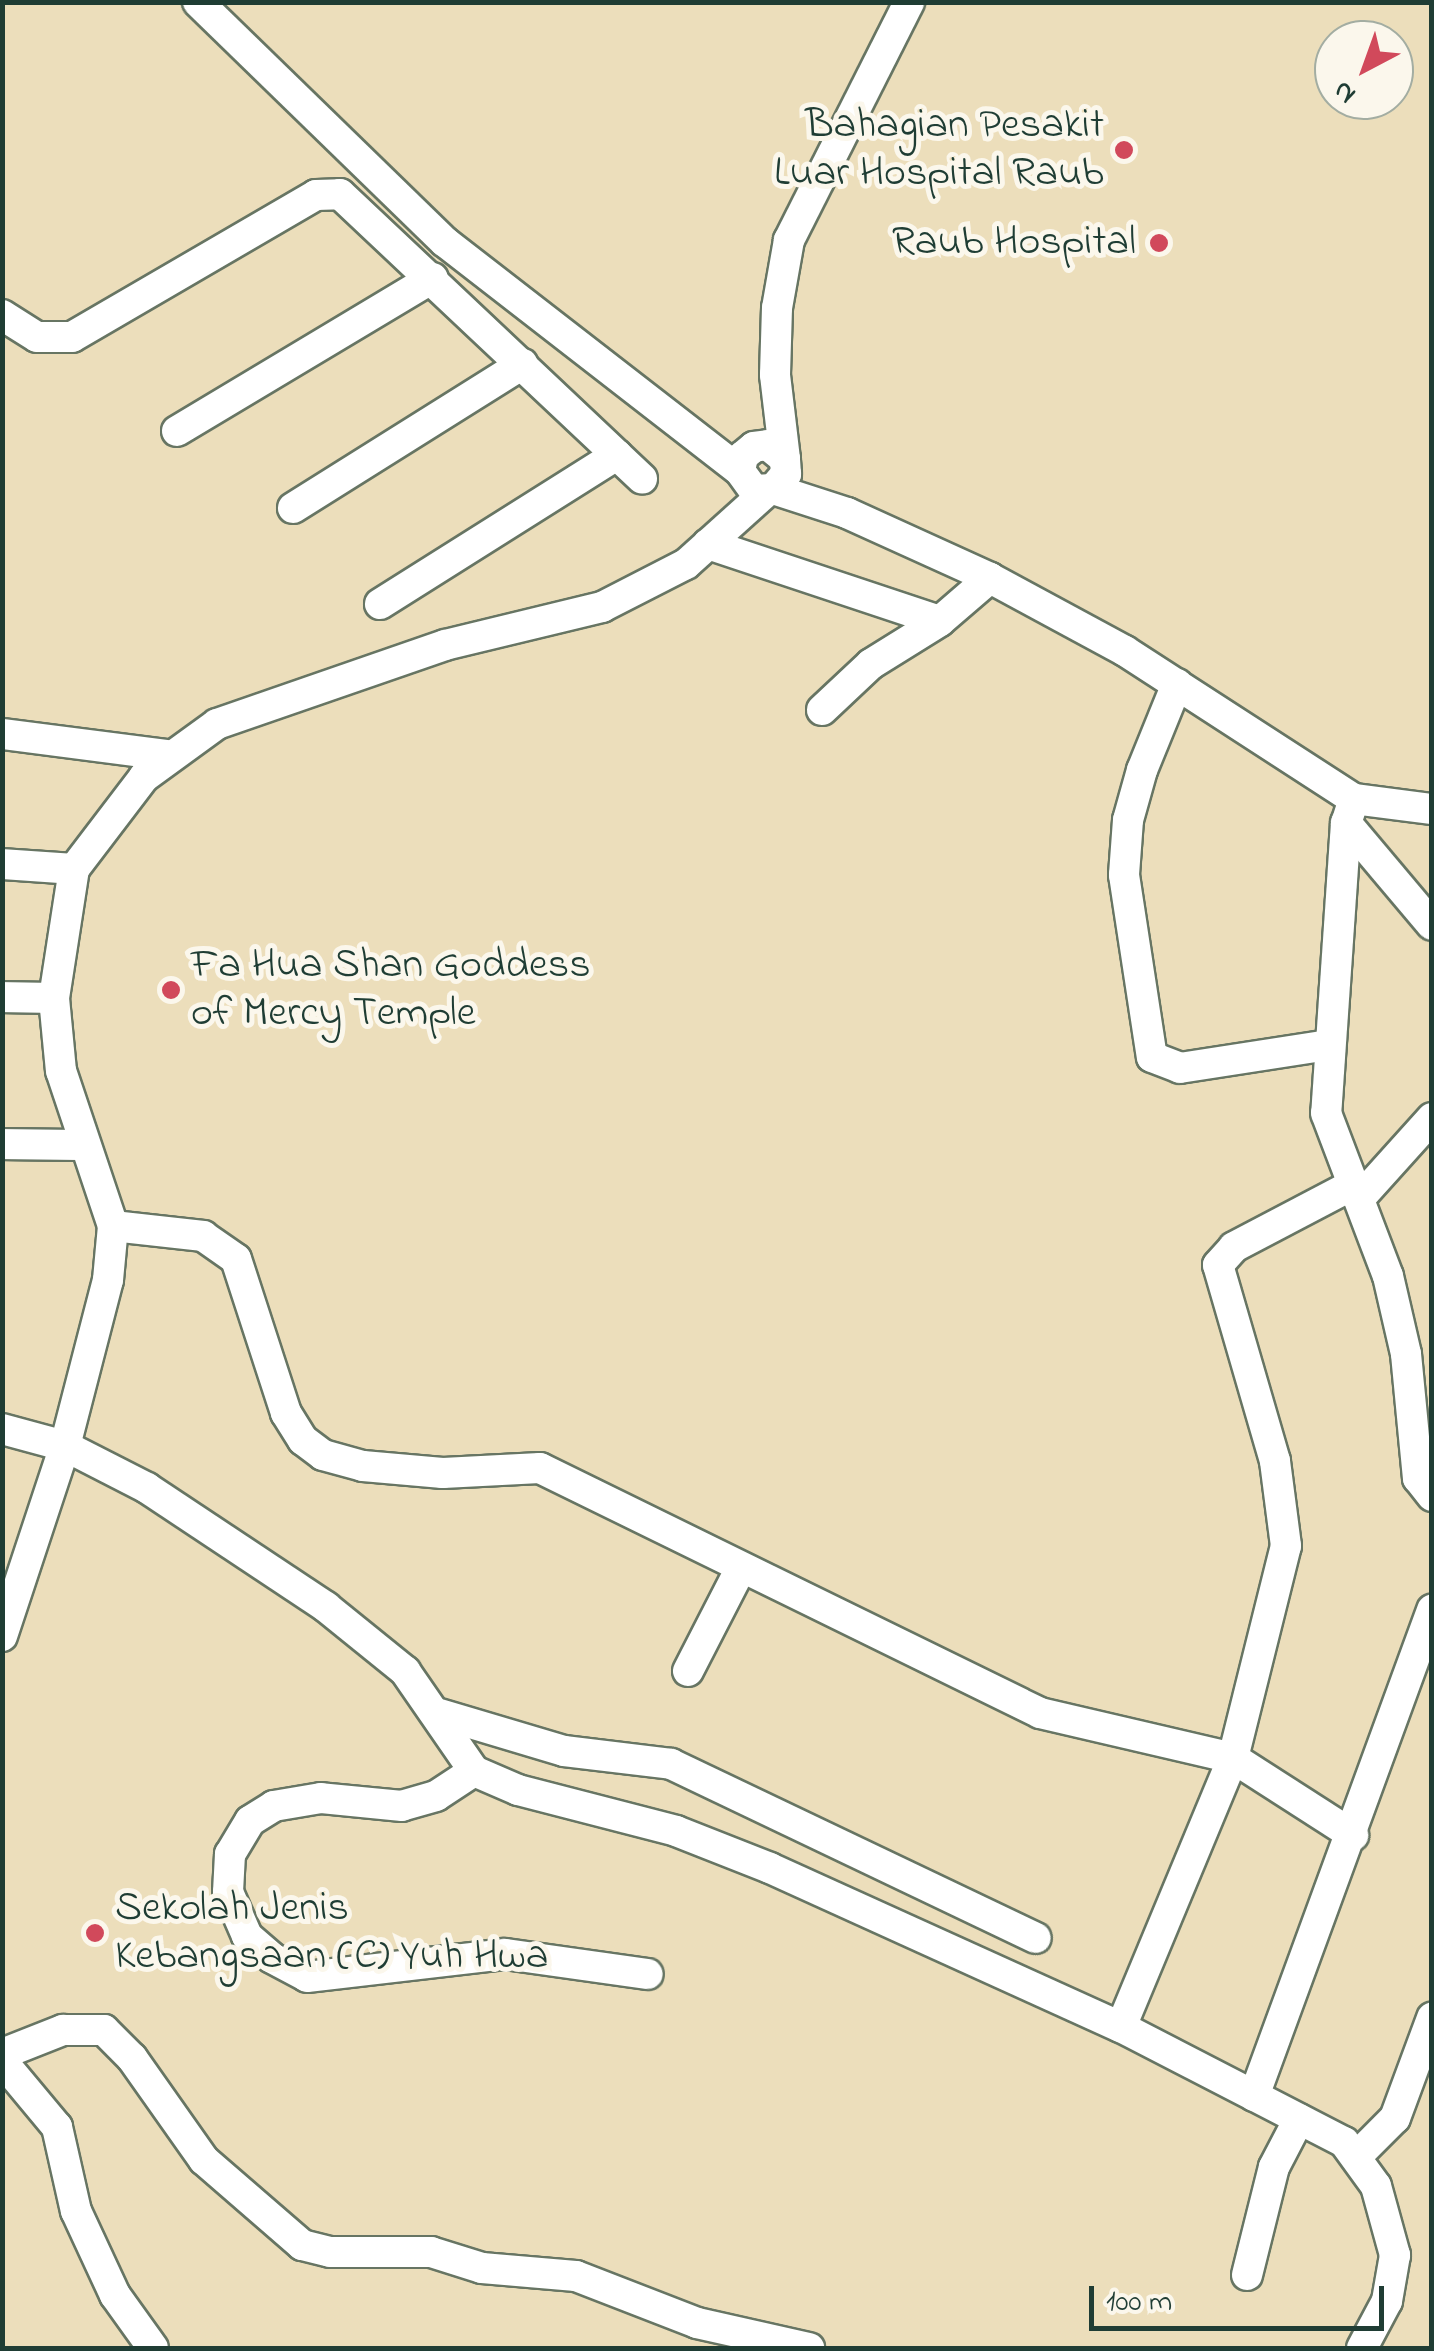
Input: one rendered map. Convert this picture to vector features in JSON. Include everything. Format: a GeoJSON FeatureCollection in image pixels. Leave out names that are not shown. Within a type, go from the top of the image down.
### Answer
{"type":"FeatureCollection","features":[{"type":"Feature","properties":{"kind":"street"},"geometry":{"type":"LineString","coordinates":[[198,2],[514,301],[672,414],[762,469],[847,513],[990,578],[1177,684],[1350,811],[1432,925]]}},
{"type":"Feature","properties":{"kind":"street"},"geometry":{"type":"LineString","coordinates":[[2,1636],[65,1446],[108,1280],[113,1226],[62,1071],[54,998],[74,870],[114,813],[167,755],[216,724],[445,645],[602,606],[660,581],[708,544],[762,469],[775,374],[777,308],[789,240],[905,13],[877,2]]}},
{"type":"Feature","properties":{"kind":"street"},"geometry":{"type":"LineString","coordinates":[[2,315],[38,338],[72,338],[316,196],[332,192],[353,200],[642,478]]}},
{"type":"Feature","properties":{"kind":"street"},"geometry":{"type":"LineString","coordinates":[[177,430],[434,278]]}},
{"type":"Feature","properties":{"kind":"street"},"geometry":{"type":"LineString","coordinates":[[485,328],[514,301]]}},
{"type":"Feature","properties":{"kind":"street"},"geometry":{"type":"LineString","coordinates":[[293,508],[524,364]]}},
{"type":"Feature","properties":{"kind":"street"},"geometry":{"type":"LineString","coordinates":[[380,604],[618,455]]}},
{"type":"Feature","properties":{"kind":"street"},"geometry":{"type":"LineString","coordinates":[[708,544],[940,621]]}},
{"type":"Feature","properties":{"kind":"street"},"geometry":{"type":"LineString","coordinates":[[822,710],[871,664],[940,621],[990,578]]}},
{"type":"Feature","properties":{"kind":"street"},"geometry":{"type":"LineString","coordinates":[[1177,684],[1128,820],[1127,915],[1149,1048],[1158,1062],[1180,1068],[1328,1045]]}},
{"type":"Feature","properties":{"kind":"street"},"geometry":{"type":"LineString","coordinates":[[2,734],[167,755]]}},
{"type":"Feature","properties":{"kind":"street"},"geometry":{"type":"LineString","coordinates":[[1350,811],[1432,809]]}},
{"type":"Feature","properties":{"kind":"street"},"geometry":{"type":"LineString","coordinates":[[1350,811],[1328,1045],[1326,1114],[1388,1276],[1406,1354],[1418,1478],[1432,1496]]}},
{"type":"Feature","properties":{"kind":"street"},"geometry":{"type":"LineString","coordinates":[[2,864],[74,870]]}},
{"type":"Feature","properties":{"kind":"street"},"geometry":{"type":"LineString","coordinates":[[2,997],[54,998]]}},
{"type":"Feature","properties":{"kind":"street"},"geometry":{"type":"LineString","coordinates":[[1121,2027],[1233,1758],[1286,1546],[1274,1461],[1218,1265],[1234,1247],[1356,1192],[1432,1118]]}},
{"type":"Feature","properties":{"kind":"street"},"geometry":{"type":"LineString","coordinates":[[2,1144],[84,1145]]}},
{"type":"Feature","properties":{"kind":"street"},"geometry":{"type":"LineString","coordinates":[[113,1226],[203,1236],[236,1259],[286,1413],[323,1455],[427,1472],[540,1468],[740,1570],[1040,1713],[1233,1758],[1353,1834]]}},
{"type":"Feature","properties":{"kind":"street"},"geometry":{"type":"LineString","coordinates":[[2,1429],[65,1446],[147,1488],[326,1607],[405,1671],[440,1714],[474,1771],[518,1790],[676,1831],[1121,2027],[1358,2154],[1392,2225],[1395,2255],[1387,2300],[1362,2348]]}},
{"type":"Feature","properties":{"kind":"street"},"geometry":{"type":"LineString","coordinates":[[688,1671],[740,1570]]}},
{"type":"Feature","properties":{"kind":"street"},"geometry":{"type":"LineString","coordinates":[[1254,2096],[1432,1610]]}},
{"type":"Feature","properties":{"kind":"street"},"geometry":{"type":"LineString","coordinates":[[440,1714],[564,1750],[671,1764],[1036,1938]]}},
{"type":"Feature","properties":{"kind":"street"},"geometry":{"type":"LineString","coordinates":[[474,1771],[436,1796],[402,1806],[322,1798],[274,1806],[250,1822],[230,1854],[228,1892],[247,1936],[306,1977],[505,1954],[648,1974]]}},
{"type":"Feature","properties":{"kind":"street"},"geometry":{"type":"LineString","coordinates":[[1358,2154],[1395,2118],[1432,2018]]}},
{"type":"Feature","properties":{"kind":"street"},"geometry":{"type":"LineString","coordinates":[[154,2348],[115,2295],[76,2211],[58,2128],[2,2058],[63,2030],[104,2030],[132,2058],[204,2160],[302,2244],[330,2252],[431,2252],[482,2268],[576,2276],[697,2323],[809,2348]]}},
{"type":"Feature","properties":{"kind":"street"},"geometry":{"type":"LineString","coordinates":[[1247,2275],[1274,2167],[1299,2119]]}},
{"type":"Feature","properties":{"kind":"place","name":"Bahagian Pesakit Luar Hospital Raub"},"geometry":{"type":"Point","coordinates":[1124,150]}},
{"type":"Feature","properties":{"kind":"place","name":"Raub Hospital"},"geometry":{"type":"Point","coordinates":[1159,243]}},
{"type":"Feature","properties":{"kind":"place","name":"Fa Hua Shan Goddess of Mercy Temple"},"geometry":{"type":"Point","coordinates":[171,990]}},
{"type":"Feature","properties":{"kind":"place","name":"Sekolah Jenis Kebangsaan (C) Yuh Hwa"},"geometry":{"type":"Point","coordinates":[95,1933]}}]}
